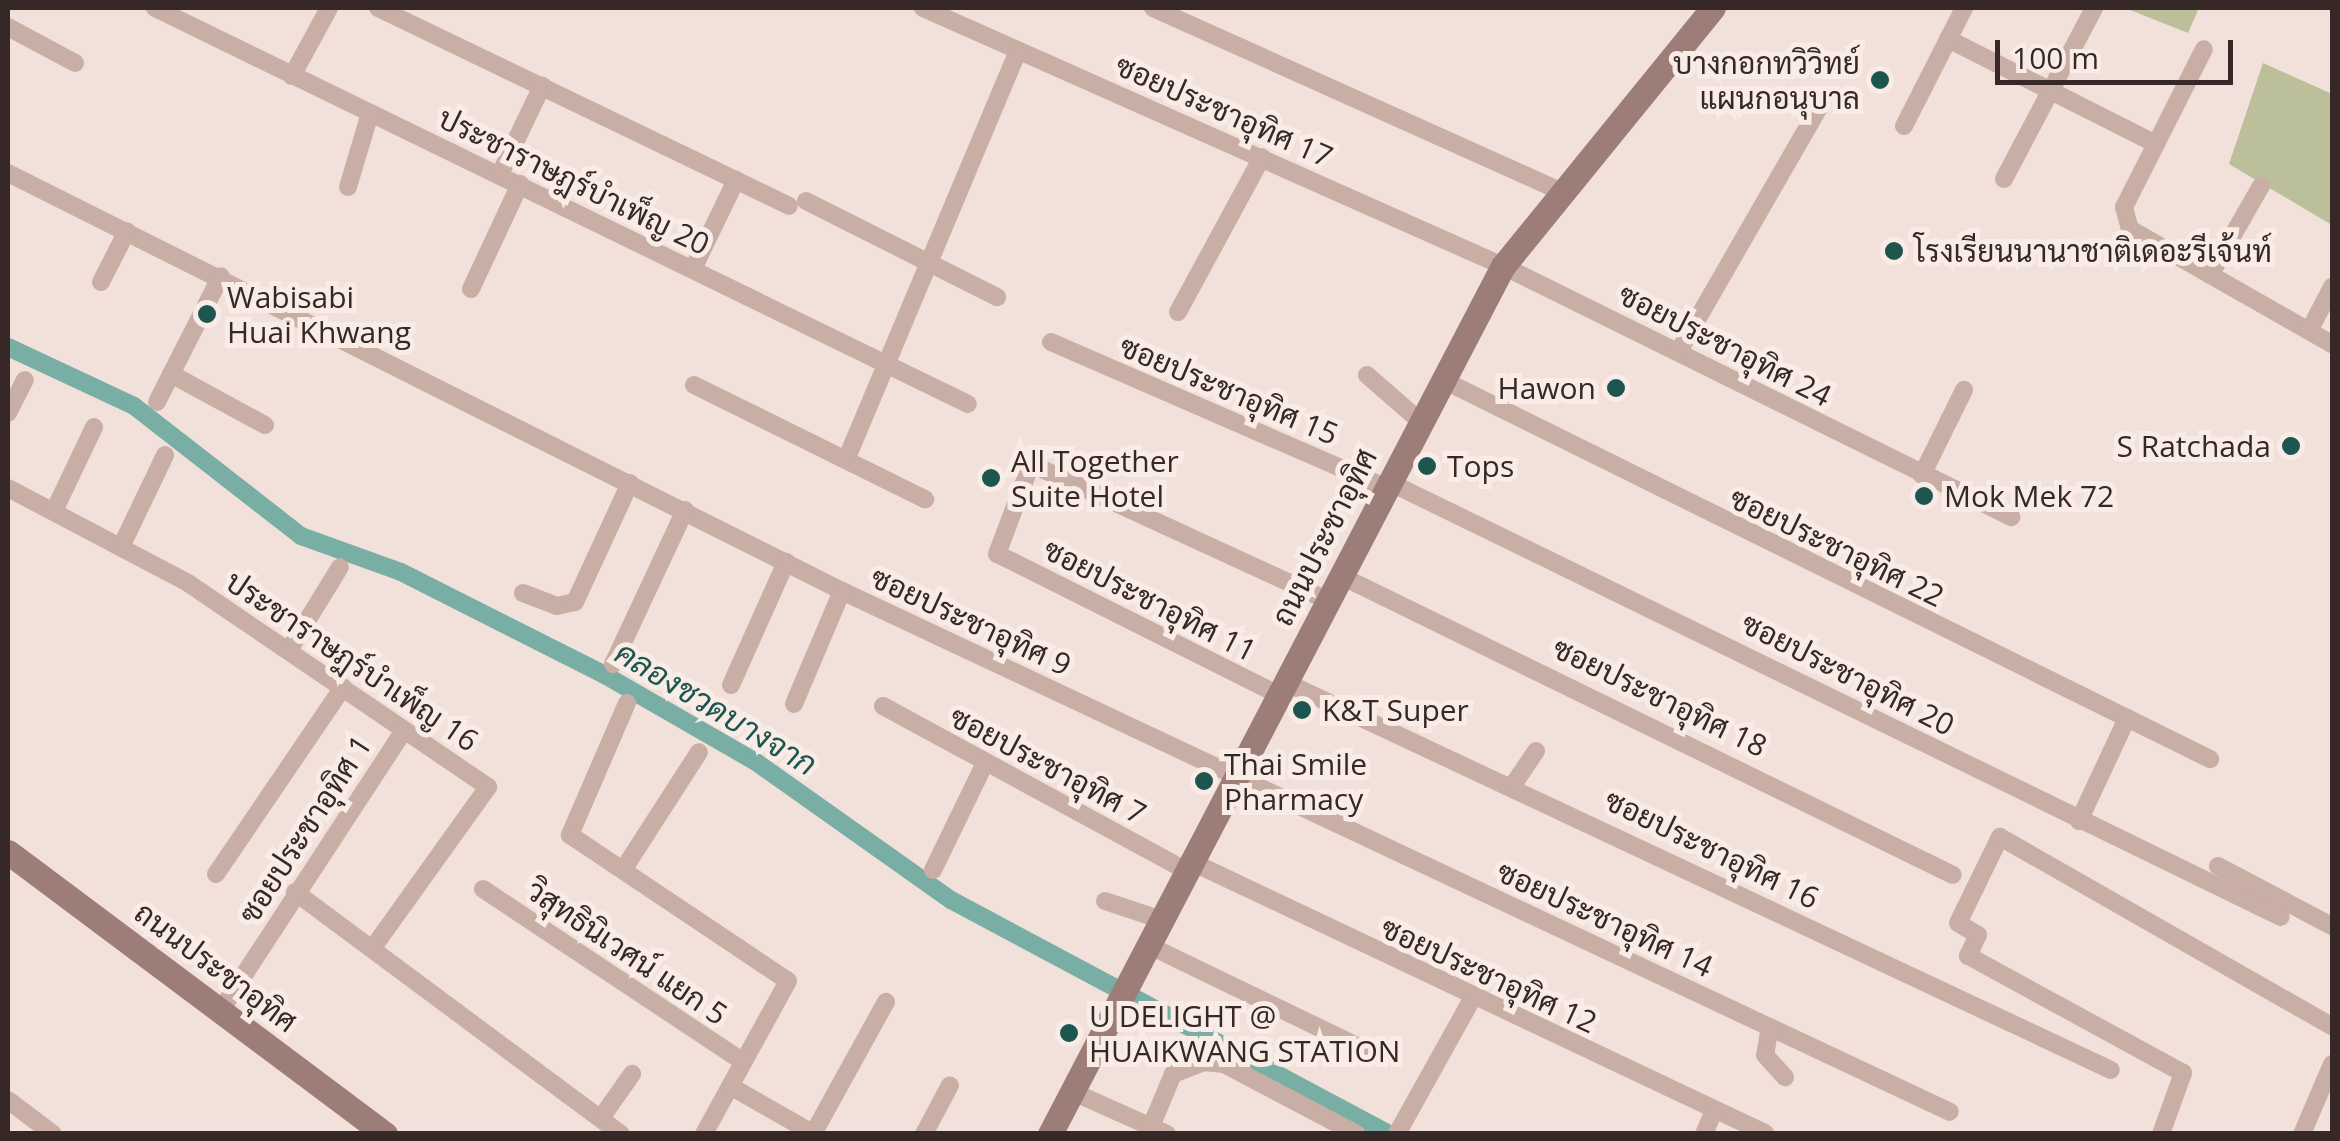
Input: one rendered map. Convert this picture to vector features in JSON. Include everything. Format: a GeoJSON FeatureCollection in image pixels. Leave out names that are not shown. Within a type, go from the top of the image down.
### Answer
{"type":"FeatureCollection","features":[{"type":"Feature","properties":{"kind":"main road","name":"ถนนประชาอุทิศ"},"geometry":{"type":"LineString","coordinates":[[1050,1134],[1502,266],[1556,189],[1713,8]]}},
{"type":"Feature","properties":{"kind":"main road","name":"ถนนประชาอุทิศ"},"geometry":{"type":"LineString","coordinates":[[8,852],[385,1134]]}},
{"type":"Feature","properties":{"kind":"street","name":"ประชาราษฎร์บำเพ็ญ 20"},"geometry":{"type":"LineString","coordinates":[[155,8],[968,404]]}},
{"type":"Feature","properties":{"kind":"street"},"geometry":{"type":"LineString","coordinates":[[292,76],[329,8]]}},
{"type":"Feature","properties":{"kind":"street"},"geometry":{"type":"LineString","coordinates":[[378,8],[736,180],[934,263],[997,298]]}},
{"type":"Feature","properties":{"kind":"street","name":"ซอยประชาอุทิศ 17"},"geometry":{"type":"LineString","coordinates":[[922,8],[1502,266]]}},
{"type":"Feature","properties":{"kind":"street"},"geometry":{"type":"LineString","coordinates":[[1153,8],[1556,189]]}},
{"type":"Feature","properties":{"kind":"street"},"geometry":{"type":"LineString","coordinates":[[1904,126],[1964,8]]}},
{"type":"Feature","properties":{"kind":"street"},"geometry":{"type":"LineString","coordinates":[[2004,180],[2094,8]]}},
{"type":"Feature","properties":{"kind":"street"},"geometry":{"type":"LineString","coordinates":[[8,28],[75,63]]}},
{"type":"Feature","properties":{"kind":"street"},"geometry":{"type":"LineString","coordinates":[[1948,39],[2156,144]]}},
{"type":"Feature","properties":{"kind":"street"},"geometry":{"type":"LineString","coordinates":[[2204,49],[2156,144],[2124,220],[2210,275],[2332,344]]}},
{"type":"Feature","properties":{"kind":"street"},"geometry":{"type":"LineString","coordinates":[[846,460],[891,367],[1018,51]]}},
{"type":"Feature","properties":{"kind":"street"},"geometry":{"type":"LineString","coordinates":[[500,174],[542,86]]}},
{"type":"Feature","properties":{"kind":"street"},"geometry":{"type":"LineString","coordinates":[[1679,351],[1821,104]]}},
{"type":"Feature","properties":{"kind":"street"},"geometry":{"type":"LineString","coordinates":[[348,187],[370,112]]}},
{"type":"Feature","properties":{"kind":"street"},"geometry":{"type":"LineString","coordinates":[[1178,312],[1262,157]]}},
{"type":"Feature","properties":{"kind":"street","name":"ซอยประชาอุทิศ 9"},"geometry":{"type":"LineString","coordinates":[[8,173],[221,276],[842,592],[1236,776]]}},
{"type":"Feature","properties":{"kind":"street"},"geometry":{"type":"LineString","coordinates":[[692,269],[736,180]]}},
{"type":"Feature","properties":{"kind":"street"},"geometry":{"type":"LineString","coordinates":[[471,289],[520,184]]}},
{"type":"Feature","properties":{"kind":"street"},"geometry":{"type":"LineString","coordinates":[[2210,275],[2261,186]]}},
{"type":"Feature","properties":{"kind":"street"},"geometry":{"type":"LineString","coordinates":[[101,282],[127,231]]}},
{"type":"Feature","properties":{"kind":"street","name":"ซอยประชาอุทิศ 24"},"geometry":{"type":"LineString","coordinates":[[1502,266],[2011,516]]}},
{"type":"Feature","properties":{"kind":"street"},"geometry":{"type":"LineString","coordinates":[[157,402],[221,276]]}},
{"type":"Feature","properties":{"kind":"street"},"geometry":{"type":"LineString","coordinates":[[2309,331],[2332,288]]}},
{"type":"Feature","properties":{"kind":"street","name":"ซอยประชาอุทิศ 15"},"geometry":{"type":"LineString","coordinates":[[1051,342],[1388,485]]}},
{"type":"Feature","properties":{"kind":"street"},"geometry":{"type":"LineString","coordinates":[[172,374],[265,425]]}},
{"type":"Feature","properties":{"kind":"street"},"geometry":{"type":"LineString","coordinates":[[1367,375],[1420,420]]}},
{"type":"Feature","properties":{"kind":"street","name":"ซอยประชาอุทิศ 22"},"geometry":{"type":"LineString","coordinates":[[1441,379],[2210,759]]}},
{"type":"Feature","properties":{"kind":"street"},"geometry":{"type":"LineString","coordinates":[[8,413],[24,380]]}},
{"type":"Feature","properties":{"kind":"street"},"geometry":{"type":"LineString","coordinates":[[694,385],[925,499]]}},
{"type":"Feature","properties":{"kind":"street"},"geometry":{"type":"LineString","coordinates":[[1922,475],[1964,390]]}},
{"type":"Feature","properties":{"kind":"street"},"geometry":{"type":"LineString","coordinates":[[54,511],[94,427]]}},
{"type":"Feature","properties":{"kind":"street"},"geometry":{"type":"LineString","coordinates":[[120,546],[165,455]]}},
{"type":"Feature","properties":{"kind":"street","name":"ซอยประชาอุทิศ 11"},"geometry":{"type":"LineString","coordinates":[[1283,689],[997,554],[1039,461],[1327,600]]}},
{"type":"Feature","properties":{"kind":"street"},"geometry":{"type":"LineString","coordinates":[[522,592],[557,606],[576,602],[630,483]]}},
{"type":"Feature","properties":{"kind":"street","name":"ซอยประชาอุทิศ 20"},"geometry":{"type":"LineString","coordinates":[[1388,485],[2281,916]]}},
{"type":"Feature","properties":{"kind":"street","name":"ประชาราษฎร์บำเพ็ญ 16"},"geometry":{"type":"LineString","coordinates":[[8,488],[120,546],[290,650],[490,795],[374,946]]}},
{"type":"Feature","properties":{"kind":"street"},"geometry":{"type":"LineString","coordinates":[[613,664],[685,510]]}},
{"type":"Feature","properties":{"kind":"street"},"geometry":{"type":"LineString","coordinates":[[731,685],[786,562]]}},
{"type":"Feature","properties":{"kind":"street"},"geometry":{"type":"LineString","coordinates":[[290,650],[340,567]]}},
{"type":"Feature","properties":{"kind":"street","name":"ซอยประชาอุทิศ 18"},"geometry":{"type":"LineString","coordinates":[[1339,575],[1954,875]]}},
{"type":"Feature","properties":{"kind":"street"},"geometry":{"type":"LineString","coordinates":[[794,704],[842,592]]}},
{"type":"Feature","properties":{"kind":"street"},"geometry":{"type":"LineString","coordinates":[[216,874],[343,688]]}},
{"type":"Feature","properties":{"kind":"street","name":"ซอยประชาอุทิศ 16"},"geometry":{"type":"LineString","coordinates":[[1283,689],[1512,785],[2111,1070]]}},
{"type":"Feature","properties":{"kind":"street"},"geometry":{"type":"LineString","coordinates":[[627,702],[570,836],[788,981],[704,1134]]}},
{"type":"Feature","properties":{"kind":"street","name":"ซอยประชาอุทิศ 7"},"geometry":{"type":"LineString","coordinates":[[882,706],[985,763],[1190,866]]}},
{"type":"Feature","properties":{"kind":"street"},"geometry":{"type":"LineString","coordinates":[[2080,821],[2127,718]]}},
{"type":"Feature","properties":{"kind":"street","name":"ซอยประชาอุทิศ 1"},"geometry":{"type":"LineString","coordinates":[[221,1010],[404,730]]}},
{"type":"Feature","properties":{"kind":"street"},"geometry":{"type":"LineString","coordinates":[[1512,785],[1536,751]]}},
{"type":"Feature","properties":{"kind":"street"},"geometry":{"type":"LineString","coordinates":[[623,870],[699,752]]}},
{"type":"Feature","properties":{"kind":"street"},"geometry":{"type":"LineString","coordinates":[[933,870],[985,763]]}},
{"type":"Feature","properties":{"kind":"street","name":"ซอยประชาอุทิศ 14"},"geometry":{"type":"LineString","coordinates":[[1236,776],[1950,1112]]}},
{"type":"Feature","properties":{"kind":"street"},"geometry":{"type":"LineString","coordinates":[[2161,1134],[2186,1085],[2183,1073],[1968,956],[1978,936],[1958,923],[2000,837],[2332,1026]]}},
{"type":"Feature","properties":{"kind":"street","name":"ซอยประชาอุทิศ 12"},"geometry":{"type":"LineString","coordinates":[[1190,866],[1764,1133]]}},
{"type":"Feature","properties":{"kind":"street"},"geometry":{"type":"LineString","coordinates":[[2218,866],[2332,926]]}},
{"type":"Feature","properties":{"kind":"street","name":"วิสุทธินิเวศน์ แยก 5"},"geometry":{"type":"LineString","coordinates":[[483,889],[742,1061]]}},
{"type":"Feature","properties":{"kind":"street"},"geometry":{"type":"LineString","coordinates":[[295,892],[374,946],[621,1134]]}},
{"type":"Feature","properties":{"kind":"street"},"geometry":{"type":"LineString","coordinates":[[1105,901],[1162,920]]}},
{"type":"Feature","properties":{"kind":"street"},"geometry":{"type":"LineString","coordinates":[[1148,946],[1365,1050]]}},
{"type":"Feature","properties":{"kind":"street"},"geometry":{"type":"LineString","coordinates":[[1398,1132],[1472,999]]}},
{"type":"Feature","properties":{"kind":"street"},"geometry":{"type":"LineString","coordinates":[[730,1086],[813,1133],[886,1002]]}},
{"type":"Feature","properties":{"kind":"street"},"geometry":{"type":"LineString","coordinates":[[1770,1027],[1765,1055],[1784,1076]]}},
{"type":"Feature","properties":{"kind":"street"},"geometry":{"type":"LineString","coordinates":[[1071,1092],[1150,1132],[1173,1074],[1204,1062],[1224,1064],[1357,1134]]}},
{"type":"Feature","properties":{"kind":"street"},"geometry":{"type":"LineString","coordinates":[[2302,1134],[2332,1064]]}},
{"type":"Feature","properties":{"kind":"street"},"geometry":{"type":"LineString","coordinates":[[601,1118],[632,1074]]}},
{"type":"Feature","properties":{"kind":"street"},"geometry":{"type":"LineString","coordinates":[[924,1134],[950,1085]]}},
{"type":"Feature","properties":{"kind":"street"},"geometry":{"type":"LineString","coordinates":[[8,1100],[53,1134]]}},
{"type":"Feature","properties":{"kind":"street"},"geometry":{"type":"LineString","coordinates":[[1704,1134],[1714,1110]]}},
{"type":"Feature","properties":{"kind":"green space"},"geometry":{"type":"Polygon","coordinates":[[[2125,8],[2199,8],[2188,33],[2125,8]]]}},
{"type":"Feature","properties":{"kind":"green space"},"geometry":{"type":"Polygon","coordinates":[[[2263,63],[2332,94],[2332,225],[2229,164],[2263,63]]]}},
{"type":"Feature","properties":{"kind":"waterway","name":"คลองชวดบางจาก"},"geometry":{"type":"LineString","coordinates":[[8,347],[134,406],[301,536],[401,572],[603,674],[756,762],[951,900],[1390,1134]]}},
{"type":"Feature","properties":{"kind":"place","name":"บางกอกทวิวิทย์ แผนกอนุบาล"},"geometry":{"type":"Point","coordinates":[1880,80]}},
{"type":"Feature","properties":{"kind":"place","name":"โรงเรียนนานาชาติเดอะรีเจ้นท์"},"geometry":{"type":"Point","coordinates":[1894,251]}},
{"type":"Feature","properties":{"kind":"place","name":"Wabisabi Huai Khwang"},"geometry":{"type":"Point","coordinates":[207,314]}},
{"type":"Feature","properties":{"kind":"place","name":"Hawon"},"geometry":{"type":"Point","coordinates":[1616,388]}},
{"type":"Feature","properties":{"kind":"place","name":"S Ratchada"},"geometry":{"type":"Point","coordinates":[2291,446]}},
{"type":"Feature","properties":{"kind":"place","name":"Tops"},"geometry":{"type":"Point","coordinates":[1427,466]}},
{"type":"Feature","properties":{"kind":"place","name":"All Together Suite Hotel"},"geometry":{"type":"Point","coordinates":[991,478]}},
{"type":"Feature","properties":{"kind":"place","name":"Mok Mek 72"},"geometry":{"type":"Point","coordinates":[1924,496]}},
{"type":"Feature","properties":{"kind":"place","name":"K&T Super"},"geometry":{"type":"Point","coordinates":[1302,710]}},
{"type":"Feature","properties":{"kind":"place","name":"Thai Smile Pharmacy"},"geometry":{"type":"Point","coordinates":[1204,781]}},
{"type":"Feature","properties":{"kind":"place","name":"U DELIGHT @ HUAIKWANG STATION"},"geometry":{"type":"Point","coordinates":[1069,1033]}}]}
